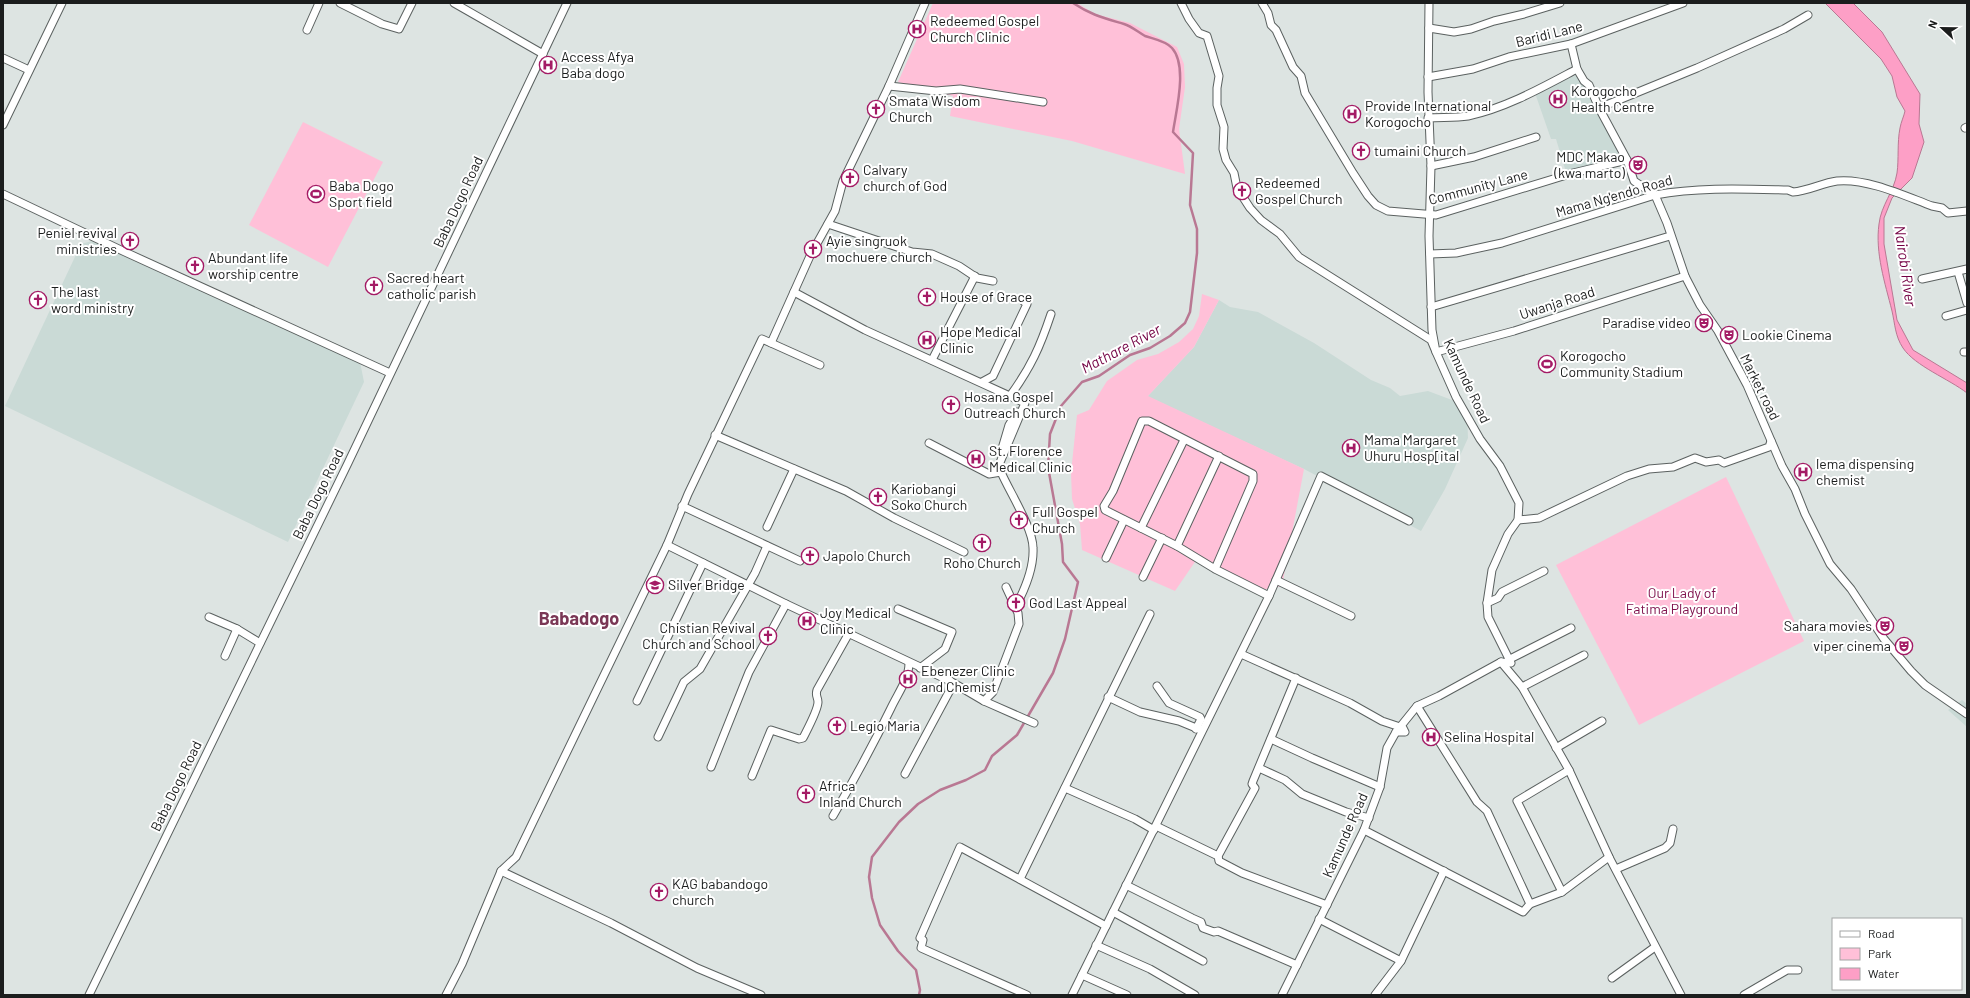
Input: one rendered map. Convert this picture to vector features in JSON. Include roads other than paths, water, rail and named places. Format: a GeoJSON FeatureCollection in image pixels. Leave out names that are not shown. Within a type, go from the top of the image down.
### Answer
{"type":"FeatureCollection","features":[{"type":"Feature","properties":{"kind":"street"},"geometry":{"type":"LineString","coordinates":[[3,125],[28,70],[62,3]]}},
{"type":"Feature","properties":{"kind":"street"},"geometry":{"type":"LineString","coordinates":[[307,30],[319,3]]}},
{"type":"Feature","properties":{"kind":"street"},"geometry":{"type":"LineString","coordinates":[[340,3],[382,24],[399,29],[412,3]]}},
{"type":"Feature","properties":{"kind":"street"},"geometry":{"type":"LineString","coordinates":[[454,3],[543,54]]}},
{"type":"Feature","properties":{"kind":"street","name":"Baba Dogo Road"},"geometry":{"type":"LineString","coordinates":[[89,995],[390,373],[566,3]]}},
{"type":"Feature","properties":{"kind":"street"},"geometry":{"type":"LineString","coordinates":[[772,343],[794,292],[834,211],[843,181],[889,86],[925,3]]}},
{"type":"Feature","properties":{"kind":"street"},"geometry":{"type":"LineString","coordinates":[[1181,3],[1188,19],[1199,33],[1207,36],[1212,48],[1219,76],[1217,88],[1218,105],[1224,127],[1223,149],[1226,160],[1234,173],[1238,188],[1250,208],[1261,220],[1280,234],[1299,257],[1431,340],[1436,352]]}},
{"type":"Feature","properties":{"kind":"street","name":"Community Lane"},"geometry":{"type":"LineString","coordinates":[[1262,3],[1268,13],[1271,25],[1276,30],[1293,67],[1301,76],[1305,93],[1368,196],[1376,205],[1388,211],[1431,215],[1573,173],[1627,160]]}},
{"type":"Feature","properties":{"kind":"street","name":"Kamunde Road"},"geometry":{"type":"LineString","coordinates":[[1430,3],[1428,118],[1431,166],[1430,254],[1432,330],[1436,352],[1456,396],[1474,428],[1500,466],[1516,494],[1519,504],[1518,520]]}},
{"type":"Feature","properties":{"kind":"street"},"geometry":{"type":"LineString","coordinates":[[1429,28],[1454,32],[1471,29],[1494,21],[1560,3]]}},
{"type":"Feature","properties":{"kind":"street","name":"Baridi Lane"},"geometry":{"type":"LineString","coordinates":[[1428,77],[1473,68],[1508,57],[1571,44],[1683,3]]}},
{"type":"Feature","properties":{"kind":"street"},"geometry":{"type":"LineString","coordinates":[[1599,108],[1696,68],[1784,29],[1808,15]]}},
{"type":"Feature","properties":{"kind":"street"},"geometry":{"type":"LineString","coordinates":[[1571,44],[1577,69],[1584,81],[1589,85],[1599,108],[1627,160],[1634,181],[1655,195]]}},
{"type":"Feature","properties":{"kind":"street"},"geometry":{"type":"LineString","coordinates":[[3,58],[28,70]]}},
{"type":"Feature","properties":{"kind":"street"},"geometry":{"type":"LineString","coordinates":[[1428,118],[1467,116],[1485,111],[1529,93],[1577,69]]}},
{"type":"Feature","properties":{"kind":"street"},"geometry":{"type":"LineString","coordinates":[[889,86],[936,91],[960,89],[1043,102]]}},
{"type":"Feature","properties":{"kind":"street"},"geometry":{"type":"LineString","coordinates":[[1431,166],[1474,157],[1536,137]]}},
{"type":"Feature","properties":{"kind":"street","name":"Mama Ng'endo Road"},"geometry":{"type":"LineString","coordinates":[[1430,254],[1456,253],[1502,243],[1655,195],[1679,191],[1732,189],[1788,190],[1793,192],[1838,181],[1878,187],[1932,206],[1942,208],[1948,213],[1967,211]]}},
{"type":"Feature","properties":{"kind":"street"},"geometry":{"type":"LineString","coordinates":[[3,194],[390,373]]}},
{"type":"Feature","properties":{"kind":"street","name":"Market road"},"geometry":{"type":"LineString","coordinates":[[1655,195],[1667,223],[1670,236],[1685,276],[1700,305],[1718,331],[1747,385],[1771,441],[1795,488],[1805,514],[1837,574],[1850,589],[1884,639],[1911,671],[1925,684],[1967,714]]}},
{"type":"Feature","properties":{"kind":"street"},"geometry":{"type":"LineString","coordinates":[[828,224],[912,252],[932,254],[959,266],[975,276],[993,281]]}},
{"type":"Feature","properties":{"kind":"street"},"geometry":{"type":"LineString","coordinates":[[1431,307],[1670,236]]}},
{"type":"Feature","properties":{"kind":"street"},"geometry":{"type":"LineString","coordinates":[[1922,279],[1967,269]]}},
{"type":"Feature","properties":{"kind":"street"},"geometry":{"type":"LineString","coordinates":[[1958,272],[1967,303]]}},
{"type":"Feature","properties":{"kind":"street"},"geometry":{"type":"LineString","coordinates":[[932,360],[975,276]]}},
{"type":"Feature","properties":{"kind":"street","name":"Uwanja Road"},"geometry":{"type":"LineString","coordinates":[[1436,352],[1514,331],[1685,276]]}},
{"type":"Feature","properties":{"kind":"street"},"geometry":{"type":"LineString","coordinates":[[794,292],[865,330],[982,382],[1025,403],[999,472]]}},
{"type":"Feature","properties":{"kind":"street"},"geometry":{"type":"LineString","coordinates":[[982,382],[993,376],[1027,304],[1022,300]]}},
{"type":"Feature","properties":{"kind":"street"},"geometry":{"type":"LineString","coordinates":[[1946,316],[1967,310]]}},
{"type":"Feature","properties":{"kind":"street"},"geometry":{"type":"LineString","coordinates":[[1010,396],[1040,348],[1051,314]]}},
{"type":"Feature","properties":{"kind":"street"},"geometry":{"type":"LineString","coordinates":[[446,995],[462,964],[501,871],[516,857],[667,545],[682,506],[762,339],[820,365]]}},
{"type":"Feature","properties":{"kind":"street"},"geometry":{"type":"LineString","coordinates":[[1016,606],[1024,591],[1033,548],[1030,536],[999,472],[1006,433],[1017,412]]}},
{"type":"Feature","properties":{"kind":"street"},"geometry":{"type":"LineString","coordinates":[[1215,569],[1254,479],[1253,474],[1149,421],[1142,421],[1113,491],[1104,506],[1105,510],[1162,538],[1215,569],[1269,596]]}},
{"type":"Feature","properties":{"kind":"street"},"geometry":{"type":"LineString","coordinates":[[715,435],[846,491],[894,518],[964,552]]}},
{"type":"Feature","properties":{"kind":"street"},"geometry":{"type":"LineString","coordinates":[[1141,528],[1184,440]]}},
{"type":"Feature","properties":{"kind":"street"},"geometry":{"type":"LineString","coordinates":[[1571,628],[1510,659],[1488,617],[1487,603],[1492,570],[1508,534],[1518,520],[1540,518],[1602,487],[1649,469],[1672,467],[1695,458],[1706,462],[1719,460],[1724,463],[1769,447],[1771,441]]}},
{"type":"Feature","properties":{"kind":"street"},"geometry":{"type":"LineString","coordinates":[[929,443],[989,474],[999,472]]}},
{"type":"Feature","properties":{"kind":"street"},"geometry":{"type":"LineString","coordinates":[[1177,546],[1219,456]]}},
{"type":"Feature","properties":{"kind":"street"},"geometry":{"type":"LineString","coordinates":[[767,527],[794,469]]}},
{"type":"Feature","properties":{"kind":"street"},"geometry":{"type":"LineString","coordinates":[[1072,995],[1155,828],[1199,730],[1241,654],[1269,596],[1321,476],[1409,521]]}},
{"type":"Feature","properties":{"kind":"street"},"geometry":{"type":"LineString","coordinates":[[682,506],[800,561]]}},
{"type":"Feature","properties":{"kind":"street"},"geometry":{"type":"LineString","coordinates":[[1106,558],[1124,520]]}},
{"type":"Feature","properties":{"kind":"street"},"geometry":{"type":"LineString","coordinates":[[1143,577],[1162,538]]}},
{"type":"Feature","properties":{"kind":"street"},"geometry":{"type":"LineString","coordinates":[[667,545],[746,585],[950,681],[984,701],[1032,723]]}},
{"type":"Feature","properties":{"kind":"street"},"geometry":{"type":"LineString","coordinates":[[658,737],[684,682],[700,669],[746,585],[755,573],[767,546]]}},
{"type":"Feature","properties":{"kind":"street"},"geometry":{"type":"LineString","coordinates":[[637,701],[703,563]]}},
{"type":"Feature","properties":{"kind":"street"},"geometry":{"type":"LineString","coordinates":[[1487,603],[1498,598],[1502,592],[1544,571]]}},
{"type":"Feature","properties":{"kind":"street"},"geometry":{"type":"LineString","coordinates":[[1276,580],[1351,616]]}},
{"type":"Feature","properties":{"kind":"street"},"geometry":{"type":"LineString","coordinates":[[984,701],[993,692],[1019,624],[1018,613],[1006,587]]}},
{"type":"Feature","properties":{"kind":"street"},"geometry":{"type":"LineString","coordinates":[[711,766],[749,672],[786,604]]}},
{"type":"Feature","properties":{"kind":"street"},"geometry":{"type":"LineString","coordinates":[[898,609],[952,632],[945,650],[920,668]]}},
{"type":"Feature","properties":{"kind":"street"},"geometry":{"type":"LineString","coordinates":[[1020,879],[1150,614]]}},
{"type":"Feature","properties":{"kind":"street"},"geometry":{"type":"LineString","coordinates":[[209,617],[237,629],[260,643]]}},
{"type":"Feature","properties":{"kind":"street"},"geometry":{"type":"LineString","coordinates":[[225,656],[237,629]]}},
{"type":"Feature","properties":{"kind":"street"},"geometry":{"type":"LineString","coordinates":[[752,776],[771,730],[799,739],[803,738],[816,709],[818,702],[815,695],[817,690],[849,633]]}},
{"type":"Feature","properties":{"kind":"street"},"geometry":{"type":"LineString","coordinates":[[1241,654],[1350,703],[1382,721],[1401,728],[1405,732],[1396,732]]}},
{"type":"Feature","properties":{"kind":"street"},"geometry":{"type":"LineString","coordinates":[[1522,687],[1584,655]]}},
{"type":"Feature","properties":{"kind":"street","name":"Kamunde Road"},"geometry":{"type":"LineString","coordinates":[[1282,995],[1364,830],[1380,788],[1387,748],[1396,732],[1417,706],[1439,696],[1501,662],[1511,663],[1510,659]]}},
{"type":"Feature","properties":{"kind":"street"},"geometry":{"type":"LineString","coordinates":[[833,816],[871,750],[903,684],[909,670],[909,662]]}},
{"type":"Feature","properties":{"kind":"street"},"geometry":{"type":"LineString","coordinates":[[1501,662],[1522,687],[1569,770],[1610,857],[1681,995]]}},
{"type":"Feature","properties":{"kind":"street"},"geometry":{"type":"LineString","coordinates":[[1296,678],[1252,782],[1254,788],[1218,856],[1219,861],[1242,873],[1327,905]]}},
{"type":"Feature","properties":{"kind":"street"},"geometry":{"type":"LineString","coordinates":[[905,774],[949,692],[950,681]]}},
{"type":"Feature","properties":{"kind":"street"},"geometry":{"type":"LineString","coordinates":[[1157,686],[1169,703],[1200,717],[1199,730]]}},
{"type":"Feature","properties":{"kind":"street"},"geometry":{"type":"LineString","coordinates":[[1108,697],[1140,712],[1179,721],[1199,730]]}},
{"type":"Feature","properties":{"kind":"street"},"geometry":{"type":"LineString","coordinates":[[1417,706],[1477,802],[1487,811],[1530,904]]}},
{"type":"Feature","properties":{"kind":"street"},"geometry":{"type":"LineString","coordinates":[[1556,748],[1602,722]]}},
{"type":"Feature","properties":{"kind":"street"},"geometry":{"type":"LineString","coordinates":[[1271,739],[1380,788]]}},
{"type":"Feature","properties":{"kind":"street"},"geometry":{"type":"LineString","coordinates":[[1259,768],[1285,780],[1302,794],[1327,802],[1346,812],[1368,818]]}},
{"type":"Feature","properties":{"kind":"street"},"geometry":{"type":"LineString","coordinates":[[1562,892],[1517,802],[1569,770]]}},
{"type":"Feature","properties":{"kind":"street"},"geometry":{"type":"LineString","coordinates":[[1065,788],[1218,856]]}},
{"type":"Feature","properties":{"kind":"street"},"geometry":{"type":"LineString","coordinates":[[1364,830],[1523,912],[1530,904],[1562,892],[1610,857]]}},
{"type":"Feature","properties":{"kind":"street"},"geometry":{"type":"LineString","coordinates":[[1616,869],[1665,848],[1670,843],[1673,830]]}},
{"type":"Feature","properties":{"kind":"street"},"geometry":{"type":"LineString","coordinates":[[1027,995],[922,948],[923,940],[920,938],[960,847],[1106,926]]}},
{"type":"Feature","properties":{"kind":"street"},"geometry":{"type":"LineString","coordinates":[[501,871],[611,923],[697,968],[761,995]]}},
{"type":"Feature","properties":{"kind":"street"},"geometry":{"type":"LineString","coordinates":[[1375,995],[1401,961],[1444,871]]}},
{"type":"Feature","properties":{"kind":"street"},"geometry":{"type":"LineString","coordinates":[[1126,885],[1201,922],[1203,928],[1214,932],[1218,931],[1297,965]]}},
{"type":"Feature","properties":{"kind":"street"},"geometry":{"type":"LineString","coordinates":[[1113,912],[1202,961]]}},
{"type":"Feature","properties":{"kind":"street"},"geometry":{"type":"LineString","coordinates":[[1319,919],[1401,961]]}},
{"type":"Feature","properties":{"kind":"street"},"geometry":{"type":"LineString","coordinates":[[1096,945],[1150,969],[1196,995]]}},
{"type":"Feature","properties":{"kind":"street"},"geometry":{"type":"LineString","coordinates":[[1612,978],[1655,947]]}},
{"type":"Feature","properties":{"kind":"street"},"geometry":{"type":"LineString","coordinates":[[1744,995],[1786,970],[1798,970]]}},
{"type":"Feature","properties":{"kind":"street"},"geometry":{"type":"LineString","coordinates":[[1082,975],[1127,995]]}},
{"type":"Feature","properties":{"kind":"water"},"geometry":{"type":"Polygon","coordinates":[[[1825,3],[1853,3],[1882,32],[1920,94],[1919,124],[1924,142],[1912,178],[1892,198],[1884,218],[1884,244],[1897,320],[1913,350],[1967,383],[1967,393],[1908,355],[1898,339],[1881,268],[1878,235],[1880,217],[1897,173],[1900,126],[1905,111],[1897,97],[1892,76],[1881,59],[1825,3]]]}},
{"type":"Feature","properties":{"kind":"waterway","name":"Mathare River"},"geometry":{"type":"LineString","coordinates":[[919,995],[920,990],[916,970],[898,951],[880,925],[872,898],[869,877],[872,857],[899,822],[918,804],[940,790],[966,780],[985,770],[992,756],[1017,735],[1053,673],[1065,639],[1078,582],[1063,562],[1062,544],[1048,467],[1050,434],[1061,406],[1082,382],[1099,376],[1130,355],[1150,348],[1170,336],[1185,323],[1190,312],[1197,253],[1197,229],[1190,205],[1193,153],[1173,132],[1180,89],[1177,56],[1172,48],[1160,40],[1145,36],[1127,25],[1104,18],[1073,3]]}},
{"type":"Feature","properties":{"kind":"place","name":"Redeemed Gospel Church Clinic"},"geometry":{"type":"Point","coordinates":[917,29]}},
{"type":"Feature","properties":{"kind":"place","name":"Access Afya Baba dogo"},"geometry":{"type":"Point","coordinates":[548,65]}},
{"type":"Feature","properties":{"kind":"place","name":"Korogocho Health Centre"},"geometry":{"type":"Point","coordinates":[1558,99]}},
{"type":"Feature","properties":{"kind":"place","name":"Smata Wisdom Church"},"geometry":{"type":"Point","coordinates":[876,109]}},
{"type":"Feature","properties":{"kind":"place","name":"Provide International Korogocho"},"geometry":{"type":"Point","coordinates":[1352,114]}},
{"type":"Feature","properties":{"kind":"place","name":"tumaini Church"},"geometry":{"type":"Point","coordinates":[1361,151]}},
{"type":"Feature","properties":{"kind":"place","name":"MDC Makao (kwa marto)"},"geometry":{"type":"Point","coordinates":[1638,165]}},
{"type":"Feature","properties":{"kind":"place","name":"Calvary church of God"},"geometry":{"type":"Point","coordinates":[850,178]}},
{"type":"Feature","properties":{"kind":"place","name":"Redeemed Gospel Church"},"geometry":{"type":"Point","coordinates":[1242,191]}},
{"type":"Feature","properties":{"kind":"place","name":"Baba Dogo Sport field"},"geometry":{"type":"Point","coordinates":[316,194]}},
{"type":"Feature","properties":{"kind":"place","name":"Peniel revival ministries"},"geometry":{"type":"Point","coordinates":[130,241]}},
{"type":"Feature","properties":{"kind":"place","name":"Ayie singruok mochuere church"},"geometry":{"type":"Point","coordinates":[813,249]}},
{"type":"Feature","properties":{"kind":"place","name":"Abundant life worship centre"},"geometry":{"type":"Point","coordinates":[195,266]}},
{"type":"Feature","properties":{"kind":"place","name":"Sacred heart catholic parish"},"geometry":{"type":"Point","coordinates":[374,286]}},
{"type":"Feature","properties":{"kind":"place","name":"House of Grace"},"geometry":{"type":"Point","coordinates":[927,297]}},
{"type":"Feature","properties":{"kind":"place","name":"The last word ministry"},"geometry":{"type":"Point","coordinates":[38,300]}},
{"type":"Feature","properties":{"kind":"place","name":"Paradise video"},"geometry":{"type":"Point","coordinates":[1704,323]}},
{"type":"Feature","properties":{"kind":"place","name":"Lookie Cinema"},"geometry":{"type":"Point","coordinates":[1729,335]}},
{"type":"Feature","properties":{"kind":"place","name":"Hope Medical Clinic"},"geometry":{"type":"Point","coordinates":[927,340]}},
{"type":"Feature","properties":{"kind":"place","name":"Korogocho Community Stadium"},"geometry":{"type":"Point","coordinates":[1547,364]}},
{"type":"Feature","properties":{"kind":"place","name":"Hosana Gospel Outreach Church"},"geometry":{"type":"Point","coordinates":[951,405]}},
{"type":"Feature","properties":{"kind":"place","name":"Mama Margaret Uhuru Hosp[ital"},"geometry":{"type":"Point","coordinates":[1351,448]}},
{"type":"Feature","properties":{"kind":"place","name":"St. Florence Medical Clinic"},"geometry":{"type":"Point","coordinates":[976,459]}},
{"type":"Feature","properties":{"kind":"place","name":"lema dispensing chemist"},"geometry":{"type":"Point","coordinates":[1803,472]}},
{"type":"Feature","properties":{"kind":"place","name":"Kariobangi Soko Church"},"geometry":{"type":"Point","coordinates":[878,497]}},
{"type":"Feature","properties":{"kind":"place","name":"Full Gospel Church"},"geometry":{"type":"Point","coordinates":[1019,520]}},
{"type":"Feature","properties":{"kind":"place","name":"Roho Church"},"geometry":{"type":"Point","coordinates":[982,543]}},
{"type":"Feature","properties":{"kind":"place","name":"Japolo Church"},"geometry":{"type":"Point","coordinates":[810,556]}},
{"type":"Feature","properties":{"kind":"place","name":"Silver Bridge"},"geometry":{"type":"Point","coordinates":[655,585]}},
{"type":"Feature","properties":{"kind":"place","name":"God Last Appeal"},"geometry":{"type":"Point","coordinates":[1016,603]}},
{"type":"Feature","properties":{"kind":"place","name":"Joy Medical Clinic"},"geometry":{"type":"Point","coordinates":[807,621]}},
{"type":"Feature","properties":{"kind":"place","name":"Sahara movies"},"geometry":{"type":"Point","coordinates":[1885,626]}},
{"type":"Feature","properties":{"kind":"place","name":"Chistian Revival Church and School"},"geometry":{"type":"Point","coordinates":[768,636]}},
{"type":"Feature","properties":{"kind":"place","name":"viper cinema"},"geometry":{"type":"Point","coordinates":[1904,646]}},
{"type":"Feature","properties":{"kind":"place","name":"Ebenezer Clinic and Chemist"},"geometry":{"type":"Point","coordinates":[908,679]}},
{"type":"Feature","properties":{"kind":"place","name":"Legio Maria"},"geometry":{"type":"Point","coordinates":[837,726]}},
{"type":"Feature","properties":{"kind":"place","name":"Selina Hospital"},"geometry":{"type":"Point","coordinates":[1431,737]}},
{"type":"Feature","properties":{"kind":"place","name":"Africa Inland Church"},"geometry":{"type":"Point","coordinates":[806,794]}},
{"type":"Feature","properties":{"kind":"place","name":"KAG babandogo church"},"geometry":{"type":"Point","coordinates":[659,892]}},
{"type":"Feature","properties":{"kind":"district","name":"Babadogo"},"geometry":{"type":"Point","coordinates":[579,619]}},
{"type":"Feature","properties":{"kind":"water label","name":"Nairobi River"},"geometry":{"type":"Point","coordinates":[1905,266]}},
{"type":"Feature","properties":{"kind":"park label","name":"Our Lady of Fatima Playground"},"geometry":{"type":"Point","coordinates":[1682,602]}}]}
